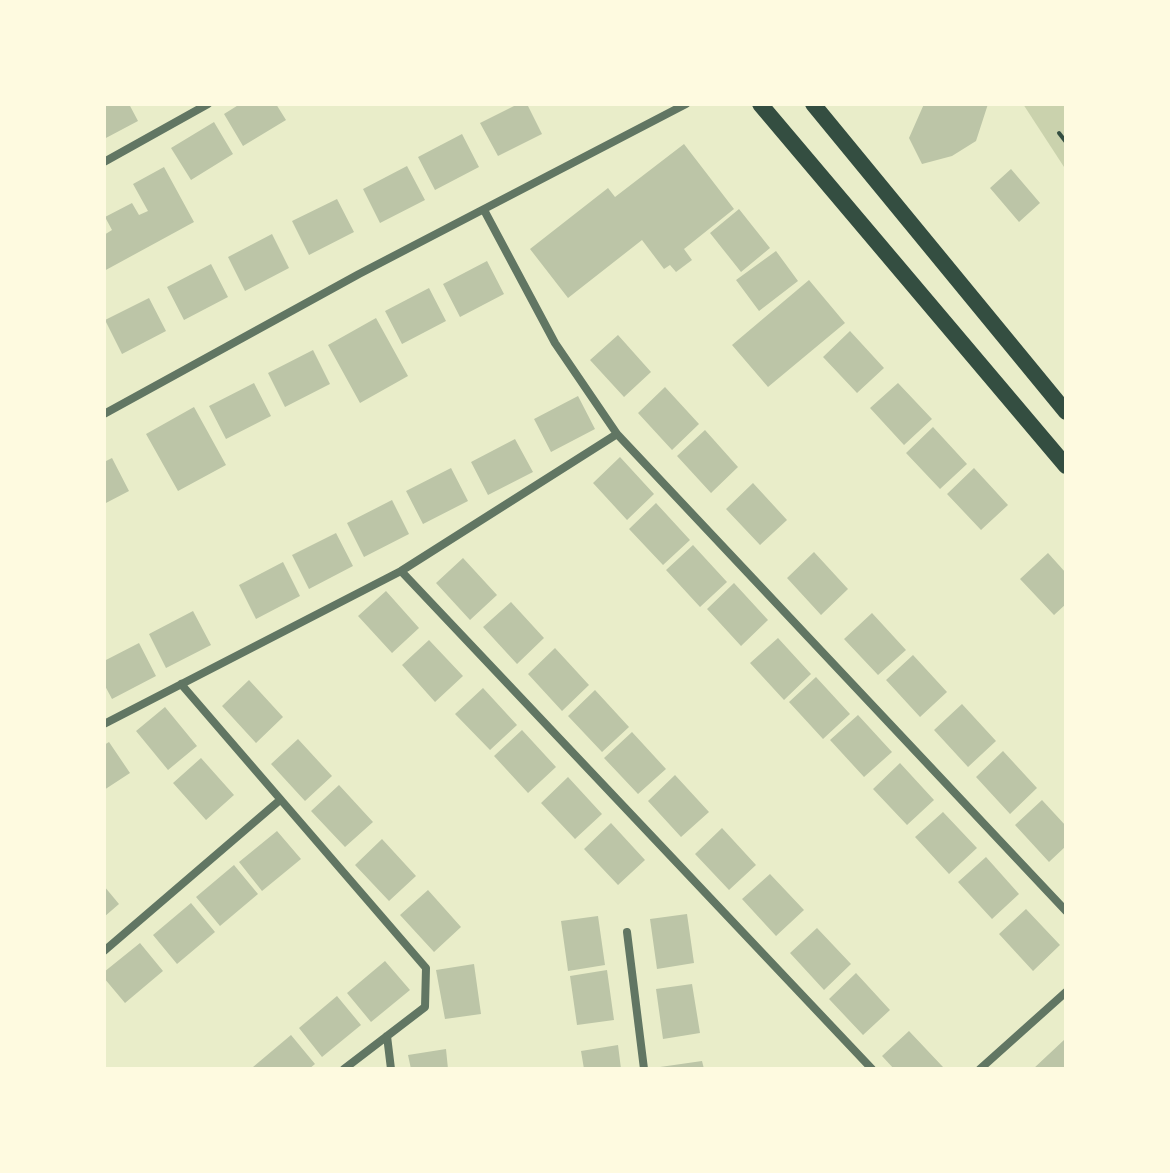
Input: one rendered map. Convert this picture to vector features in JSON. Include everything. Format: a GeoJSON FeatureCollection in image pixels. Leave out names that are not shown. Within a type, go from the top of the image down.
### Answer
{"type":"FeatureCollection","features":[{"type":"Feature","properties":{"kind":"main road"},"geometry":{"type":"LineString","coordinates":[[760,104],[1066,466]]}},
{"type":"Feature","properties":{"kind":"main road"},"geometry":{"type":"LineString","coordinates":[[813,104],[1066,412]]}},
{"type":"Feature","properties":{"kind":"street"},"geometry":{"type":"LineString","coordinates":[[104,162],[208,104]]}},
{"type":"Feature","properties":{"kind":"street"},"geometry":{"type":"LineString","coordinates":[[104,414],[359,274],[686,104]]}},
{"type":"Feature","properties":{"kind":"street"},"geometry":{"type":"LineString","coordinates":[[484,210],[555,343],[617,434],[1066,911]]}},
{"type":"Feature","properties":{"kind":"street"},"geometry":{"type":"LineString","coordinates":[[104,724],[401,571],[617,434]]}},
{"type":"Feature","properties":{"kind":"street"},"geometry":{"type":"LineString","coordinates":[[401,571],[872,1069]]}},
{"type":"Feature","properties":{"kind":"street"},"geometry":{"type":"LineString","coordinates":[[181,684],[426,968],[425,1007],[344,1069]]}},
{"type":"Feature","properties":{"kind":"street"},"geometry":{"type":"LineString","coordinates":[[104,951],[280,800]]}},
{"type":"Feature","properties":{"kind":"street"},"geometry":{"type":"LineString","coordinates":[[627,932],[644,1069]]}},
{"type":"Feature","properties":{"kind":"street"},"geometry":{"type":"LineString","coordinates":[[980,1069],[1066,992]]}},
{"type":"Feature","properties":{"kind":"street"},"geometry":{"type":"LineString","coordinates":[[387,1036],[391,1069]]}},
{"type":"Feature","properties":{"kind":"path"},"geometry":{"type":"LineString","coordinates":[[1059,133],[1066,142]]}},
{"type":"Feature","properties":{"kind":"green space"},"geometry":{"type":"Polygon","coordinates":[[[1023,104],[1066,104],[1066,170],[1023,104]]]}},
{"type":"Feature","properties":{"kind":"building"},"geometry":{"type":"Polygon","coordinates":[[[104,104],[129,104],[138,121],[104,139],[104,104]]]}},
{"type":"Feature","properties":{"kind":"building"},"geometry":{"type":"Polygon","coordinates":[[[240,104],[276,104],[286,120],[243,146],[224,114],[240,104]]]}},
{"type":"Feature","properties":{"kind":"building"},"geometry":{"type":"Polygon","coordinates":[[[518,104],[527,104],[542,134],[498,156],[480,123],[518,104]]]}},
{"type":"Feature","properties":{"kind":"building"},"geometry":{"type":"Polygon","coordinates":[[[924,104],[988,104],[976,141],[952,156],[922,164],[909,138],[924,104]]]}},
{"type":"Feature","properties":{"kind":"building"},"geometry":{"type":"Polygon","coordinates":[[[214,122],[233,154],[191,180],[171,148],[214,122]]]}},
{"type":"Feature","properties":{"kind":"building"},"geometry":{"type":"Polygon","coordinates":[[[462,134],[479,167],[435,190],[418,157],[462,134]]]}},
{"type":"Feature","properties":{"kind":"building"},"geometry":{"type":"Polygon","coordinates":[[[684,144],[734,209],[684,249],[692,260],[676,272],[670,265],[664,269],[642,240],[568,298],[530,249],[608,188],[615,197],[684,144]]]}},
{"type":"Feature","properties":{"kind":"building"},"geometry":{"type":"Polygon","coordinates":[[[407,166],[425,200],[380,223],[363,189],[407,166]]]}},
{"type":"Feature","properties":{"kind":"building"},"geometry":{"type":"Polygon","coordinates":[[[164,167],[194,222],[104,271],[104,235],[112,230],[105,217],[132,203],[139,215],[148,211],[133,184],[164,167]]]}},
{"type":"Feature","properties":{"kind":"building"},"geometry":{"type":"Polygon","coordinates":[[[1011,169],[1040,203],[1019,222],[990,188],[1011,169]]]}},
{"type":"Feature","properties":{"kind":"building"},"geometry":{"type":"Polygon","coordinates":[[[337,199],[354,232],[309,255],[292,221],[337,199]]]}},
{"type":"Feature","properties":{"kind":"building"},"geometry":{"type":"Polygon","coordinates":[[[739,209],[770,248],[741,272],[710,233],[739,209]]]}},
{"type":"Feature","properties":{"kind":"building"},"geometry":{"type":"Polygon","coordinates":[[[272,234],[289,268],[245,291],[228,257],[272,234]]]}},
{"type":"Feature","properties":{"kind":"building"},"geometry":{"type":"Polygon","coordinates":[[[776,251],[798,281],[759,311],[736,280],[776,251]]]}},
{"type":"Feature","properties":{"kind":"building"},"geometry":{"type":"Polygon","coordinates":[[[487,261],[504,294],[460,317],[443,284],[487,261]]]}},
{"type":"Feature","properties":{"kind":"building"},"geometry":{"type":"Polygon","coordinates":[[[211,264],[228,297],[184,320],[167,287],[211,264]]]}},
{"type":"Feature","properties":{"kind":"building"},"geometry":{"type":"Polygon","coordinates":[[[809,280],[845,323],[768,387],[732,345],[809,280]]]}},
{"type":"Feature","properties":{"kind":"building"},"geometry":{"type":"Polygon","coordinates":[[[429,288],[446,321],[402,344],[385,311],[429,288]]]}},
{"type":"Feature","properties":{"kind":"building"},"geometry":{"type":"Polygon","coordinates":[[[149,298],[166,331],[122,354],[105,320],[149,298]]]}},
{"type":"Feature","properties":{"kind":"building"},"geometry":{"type":"Polygon","coordinates":[[[376,318],[408,376],[360,403],[328,345],[376,318]]]}},
{"type":"Feature","properties":{"kind":"building"},"geometry":{"type":"Polygon","coordinates":[[[850,331],[884,368],[857,393],[823,357],[850,331]]]}},
{"type":"Feature","properties":{"kind":"building"},"geometry":{"type":"Polygon","coordinates":[[[618,335],[651,372],[624,397],[590,360],[618,335]]]}},
{"type":"Feature","properties":{"kind":"building"},"geometry":{"type":"Polygon","coordinates":[[[313,350],[330,384],[285,407],[268,373],[313,350]]]}},
{"type":"Feature","properties":{"kind":"building"},"geometry":{"type":"Polygon","coordinates":[[[254,383],[271,416],[226,439],[209,406],[254,383]]]}},
{"type":"Feature","properties":{"kind":"building"},"geometry":{"type":"Polygon","coordinates":[[[898,383],[932,419],[904,445],[870,408],[898,383]]]}},
{"type":"Feature","properties":{"kind":"building"},"geometry":{"type":"Polygon","coordinates":[[[665,387],[699,424],[672,450],[638,413],[665,387]]]}},
{"type":"Feature","properties":{"kind":"building"},"geometry":{"type":"Polygon","coordinates":[[[578,396],[595,429],[551,452],[534,419],[578,396]]]}},
{"type":"Feature","properties":{"kind":"building"},"geometry":{"type":"Polygon","coordinates":[[[194,407],[226,465],[178,491],[146,434],[194,407]]]}},
{"type":"Feature","properties":{"kind":"building"},"geometry":{"type":"Polygon","coordinates":[[[933,427],[967,464],[940,489],[906,453],[933,427]]]}},
{"type":"Feature","properties":{"kind":"building"},"geometry":{"type":"Polygon","coordinates":[[[705,430],[738,467],[711,493],[677,456],[705,430]]]}},
{"type":"Feature","properties":{"kind":"building"},"geometry":{"type":"Polygon","coordinates":[[[515,439],[533,472],[488,495],[471,462],[515,439]]]}},
{"type":"Feature","properties":{"kind":"building"},"geometry":{"type":"Polygon","coordinates":[[[620,457],[654,494],[627,520],[593,483],[620,457]]]}},
{"type":"Feature","properties":{"kind":"building"},"geometry":{"type":"Polygon","coordinates":[[[112,458],[129,491],[104,504],[104,462],[112,458]]]}},
{"type":"Feature","properties":{"kind":"building"},"geometry":{"type":"Polygon","coordinates":[[[451,468],[468,501],[423,524],[406,491],[451,468]]]}},
{"type":"Feature","properties":{"kind":"building"},"geometry":{"type":"Polygon","coordinates":[[[974,468],[1008,505],[981,530],[947,494],[974,468]]]}},
{"type":"Feature","properties":{"kind":"building"},"geometry":{"type":"Polygon","coordinates":[[[753,483],[787,520],[760,545],[726,509],[753,483]]]}},
{"type":"Feature","properties":{"kind":"building"},"geometry":{"type":"Polygon","coordinates":[[[392,500],[409,534],[364,557],[347,523],[392,500]]]}},
{"type":"Feature","properties":{"kind":"building"},"geometry":{"type":"Polygon","coordinates":[[[656,503],[690,540],[663,565],[629,529],[656,503]]]}},
{"type":"Feature","properties":{"kind":"building"},"geometry":{"type":"Polygon","coordinates":[[[336,533],[353,566],[309,589],[292,555],[336,533]]]}},
{"type":"Feature","properties":{"kind":"building"},"geometry":{"type":"Polygon","coordinates":[[[693,545],[727,582],[700,607],[666,570],[693,545]]]}},
{"type":"Feature","properties":{"kind":"building"},"geometry":{"type":"Polygon","coordinates":[[[814,552],[848,589],[821,615],[787,578],[814,552]]]}},
{"type":"Feature","properties":{"kind":"building"},"geometry":{"type":"Polygon","coordinates":[[[1048,553],[1066,573],[1066,604],[1054,615],[1020,579],[1048,553]]]}},
{"type":"Feature","properties":{"kind":"building"},"geometry":{"type":"Polygon","coordinates":[[[463,558],[497,595],[470,620],[436,583],[463,558]]]}},
{"type":"Feature","properties":{"kind":"building"},"geometry":{"type":"Polygon","coordinates":[[[283,562],[300,596],[256,619],[239,585],[283,562]]]}},
{"type":"Feature","properties":{"kind":"building"},"geometry":{"type":"Polygon","coordinates":[[[734,583],[768,620],[741,646],[707,609],[734,583]]]}},
{"type":"Feature","properties":{"kind":"building"},"geometry":{"type":"Polygon","coordinates":[[[386,591],[419,628],[392,653],[358,616],[386,591]]]}},
{"type":"Feature","properties":{"kind":"building"},"geometry":{"type":"Polygon","coordinates":[[[511,602],[544,638],[517,664],[483,627],[511,602]]]}},
{"type":"Feature","properties":{"kind":"building"},"geometry":{"type":"Polygon","coordinates":[[[193,611],[211,645],[166,668],[149,634],[193,611]]]}},
{"type":"Feature","properties":{"kind":"building"},"geometry":{"type":"Polygon","coordinates":[[[872,613],[906,650],[878,675],[844,639],[872,613]]]}},
{"type":"Feature","properties":{"kind":"building"},"geometry":{"type":"Polygon","coordinates":[[[778,638],[811,674],[784,700],[750,663],[778,638]]]}},
{"type":"Feature","properties":{"kind":"building"},"geometry":{"type":"Polygon","coordinates":[[[429,640],[463,676],[435,702],[402,665],[429,640]]]}},
{"type":"Feature","properties":{"kind":"building"},"geometry":{"type":"Polygon","coordinates":[[[139,643],[156,676],[112,699],[104,684],[104,661],[139,643]]]}},
{"type":"Feature","properties":{"kind":"building"},"geometry":{"type":"Polygon","coordinates":[[[555,648],[589,685],[562,711],[528,674],[555,648]]]}},
{"type":"Feature","properties":{"kind":"building"},"geometry":{"type":"Polygon","coordinates":[[[913,655],[947,692],[920,717],[886,680],[913,655]]]}},
{"type":"Feature","properties":{"kind":"building"},"geometry":{"type":"Polygon","coordinates":[[[816,677],[850,714],[823,739],[789,702],[816,677]]]}},
{"type":"Feature","properties":{"kind":"building"},"geometry":{"type":"Polygon","coordinates":[[[249,680],[283,717],[256,743],[222,706],[249,680]]]}},
{"type":"Feature","properties":{"kind":"building"},"geometry":{"type":"Polygon","coordinates":[[[483,688],[517,725],[490,750],[455,714],[483,688]]]}},
{"type":"Feature","properties":{"kind":"building"},"geometry":{"type":"Polygon","coordinates":[[[595,690],[629,727],[602,752],[568,716],[595,690]]]}},
{"type":"Feature","properties":{"kind":"building"},"geometry":{"type":"Polygon","coordinates":[[[962,704],[996,741],[968,767],[934,730],[962,704]]]}},
{"type":"Feature","properties":{"kind":"building"},"geometry":{"type":"Polygon","coordinates":[[[165,707],[197,746],[168,770],[136,731],[165,707]]]}},
{"type":"Feature","properties":{"kind":"building"},"geometry":{"type":"Polygon","coordinates":[[[858,715],[892,752],[864,777],[830,740],[858,715]]]}},
{"type":"Feature","properties":{"kind":"building"},"geometry":{"type":"Polygon","coordinates":[[[522,730],[556,767],[528,793],[494,756],[522,730]]]}},
{"type":"Feature","properties":{"kind":"building"},"geometry":{"type":"Polygon","coordinates":[[[632,732],[666,769],[638,794],[604,758],[632,732]]]}},
{"type":"Feature","properties":{"kind":"building"},"geometry":{"type":"Polygon","coordinates":[[[298,739],[332,776],[305,801],[271,764],[298,739]]]}},
{"type":"Feature","properties":{"kind":"building"},"geometry":{"type":"Polygon","coordinates":[[[109,742],[130,773],[104,790],[104,745],[109,742]]]}},
{"type":"Feature","properties":{"kind":"building"},"geometry":{"type":"Polygon","coordinates":[[[1003,751],[1037,788],[1010,814],[976,777],[1003,751]]]}},
{"type":"Feature","properties":{"kind":"building"},"geometry":{"type":"Polygon","coordinates":[[[201,758],[234,795],[206,820],[173,783],[201,758]]]}},
{"type":"Feature","properties":{"kind":"building"},"geometry":{"type":"Polygon","coordinates":[[[900,763],[934,800],[907,825],[873,789],[900,763]]]}},
{"type":"Feature","properties":{"kind":"building"},"geometry":{"type":"Polygon","coordinates":[[[675,775],[709,812],[681,837],[648,801],[675,775]]]}},
{"type":"Feature","properties":{"kind":"building"},"geometry":{"type":"Polygon","coordinates":[[[568,777],[602,814],[575,839],[541,803],[568,777]]]}},
{"type":"Feature","properties":{"kind":"building"},"geometry":{"type":"Polygon","coordinates":[[[339,785],[373,822],[345,847],[311,811],[339,785]]]}},
{"type":"Feature","properties":{"kind":"building"},"geometry":{"type":"Polygon","coordinates":[[[1042,800],[1066,826],[1066,846],[1049,862],[1015,825],[1042,800]]]}},
{"type":"Feature","properties":{"kind":"building"},"geometry":{"type":"Polygon","coordinates":[[[943,812],[977,848],[949,874],[915,837],[943,812]]]}},
{"type":"Feature","properties":{"kind":"building"},"geometry":{"type":"Polygon","coordinates":[[[611,823],[645,860],[618,885],[584,849],[611,823]]]}},
{"type":"Feature","properties":{"kind":"building"},"geometry":{"type":"Polygon","coordinates":[[[722,828],[756,865],[729,890],[695,854],[722,828]]]}},
{"type":"Feature","properties":{"kind":"building"},"geometry":{"type":"Polygon","coordinates":[[[277,831],[301,859],[262,891],[239,862],[277,831]]]}},
{"type":"Feature","properties":{"kind":"building"},"geometry":{"type":"Polygon","coordinates":[[[382,839],[416,876],[389,901],[355,865],[382,839]]]}},
{"type":"Feature","properties":{"kind":"building"},"geometry":{"type":"Polygon","coordinates":[[[986,857],[1019,894],[992,919],[958,882],[986,857]]]}},
{"type":"Feature","properties":{"kind":"building"},"geometry":{"type":"Polygon","coordinates":[[[234,865],[258,894],[220,926],[196,897],[234,865]]]}},
{"type":"Feature","properties":{"kind":"building"},"geometry":{"type":"Polygon","coordinates":[[[770,874],[804,910],[776,936],[742,899],[770,874]]]}},
{"type":"Feature","properties":{"kind":"building"},"geometry":{"type":"Polygon","coordinates":[[[104,886],[119,904],[104,917],[104,886]]]}},
{"type":"Feature","properties":{"kind":"building"},"geometry":{"type":"Polygon","coordinates":[[[428,890],[461,927],[434,952],[400,915],[428,890]]]}},
{"type":"Feature","properties":{"kind":"building"},"geometry":{"type":"Polygon","coordinates":[[[191,903],[215,932],[177,964],[153,935],[191,903]]]}},
{"type":"Feature","properties":{"kind":"building"},"geometry":{"type":"Polygon","coordinates":[[[1026,909],[1060,945],[1033,971],[999,934],[1026,909]]]}},
{"type":"Feature","properties":{"kind":"building"},"geometry":{"type":"Polygon","coordinates":[[[687,914],[694,963],[657,969],[650,919],[687,914]]]}},
{"type":"Feature","properties":{"kind":"building"},"geometry":{"type":"Polygon","coordinates":[[[598,916],[605,965],[568,971],[561,921],[598,916]]]}},
{"type":"Feature","properties":{"kind":"building"},"geometry":{"type":"Polygon","coordinates":[[[817,928],[851,964],[824,990],[790,953],[817,928]]]}},
{"type":"Feature","properties":{"kind":"building"},"geometry":{"type":"Polygon","coordinates":[[[140,943],[163,971],[125,1003],[104,978],[104,972],[140,943]]]}},
{"type":"Feature","properties":{"kind":"building"},"geometry":{"type":"Polygon","coordinates":[[[385,961],[410,990],[371,1022],[347,993],[385,961]]]}},
{"type":"Feature","properties":{"kind":"building"},"geometry":{"type":"Polygon","coordinates":[[[474,964],[481,1014],[445,1019],[436,970],[474,964]]]}},
{"type":"Feature","properties":{"kind":"building"},"geometry":{"type":"Polygon","coordinates":[[[607,970],[614,1020],[577,1025],[570,976],[607,970]]]}},
{"type":"Feature","properties":{"kind":"building"},"geometry":{"type":"Polygon","coordinates":[[[856,973],[890,1010],[863,1035],[829,999],[856,973]]]}},
{"type":"Feature","properties":{"kind":"building"},"geometry":{"type":"Polygon","coordinates":[[[692,984],[700,1033],[663,1039],[656,989],[692,984]]]}},
{"type":"Feature","properties":{"kind":"building"},"geometry":{"type":"Polygon","coordinates":[[[337,996],[361,1025],[322,1057],[299,1028],[337,996]]]}},
{"type":"Feature","properties":{"kind":"building"},"geometry":{"type":"Polygon","coordinates":[[[909,1031],[942,1069],[894,1069],[882,1056],[909,1031]]]}},
{"type":"Feature","properties":{"kind":"building"},"geometry":{"type":"Polygon","coordinates":[[[291,1035],[315,1064],[309,1069],[253,1067],[291,1035]]]}},
{"type":"Feature","properties":{"kind":"building"},"geometry":{"type":"Polygon","coordinates":[[[1064,1040],[1066,1069],[1033,1069],[1064,1040]]]}},
{"type":"Feature","properties":{"kind":"building"},"geometry":{"type":"Polygon","coordinates":[[[618,1045],[621,1069],[584,1069],[581,1051],[618,1045]]]}},
{"type":"Feature","properties":{"kind":"building"},"geometry":{"type":"Polygon","coordinates":[[[446,1049],[448,1069],[411,1069],[408,1055],[446,1049]]]}},
{"type":"Feature","properties":{"kind":"building"},"geometry":{"type":"Polygon","coordinates":[[[702,1061],[704,1069],[660,1069],[660,1067],[702,1061]]]}}]}
